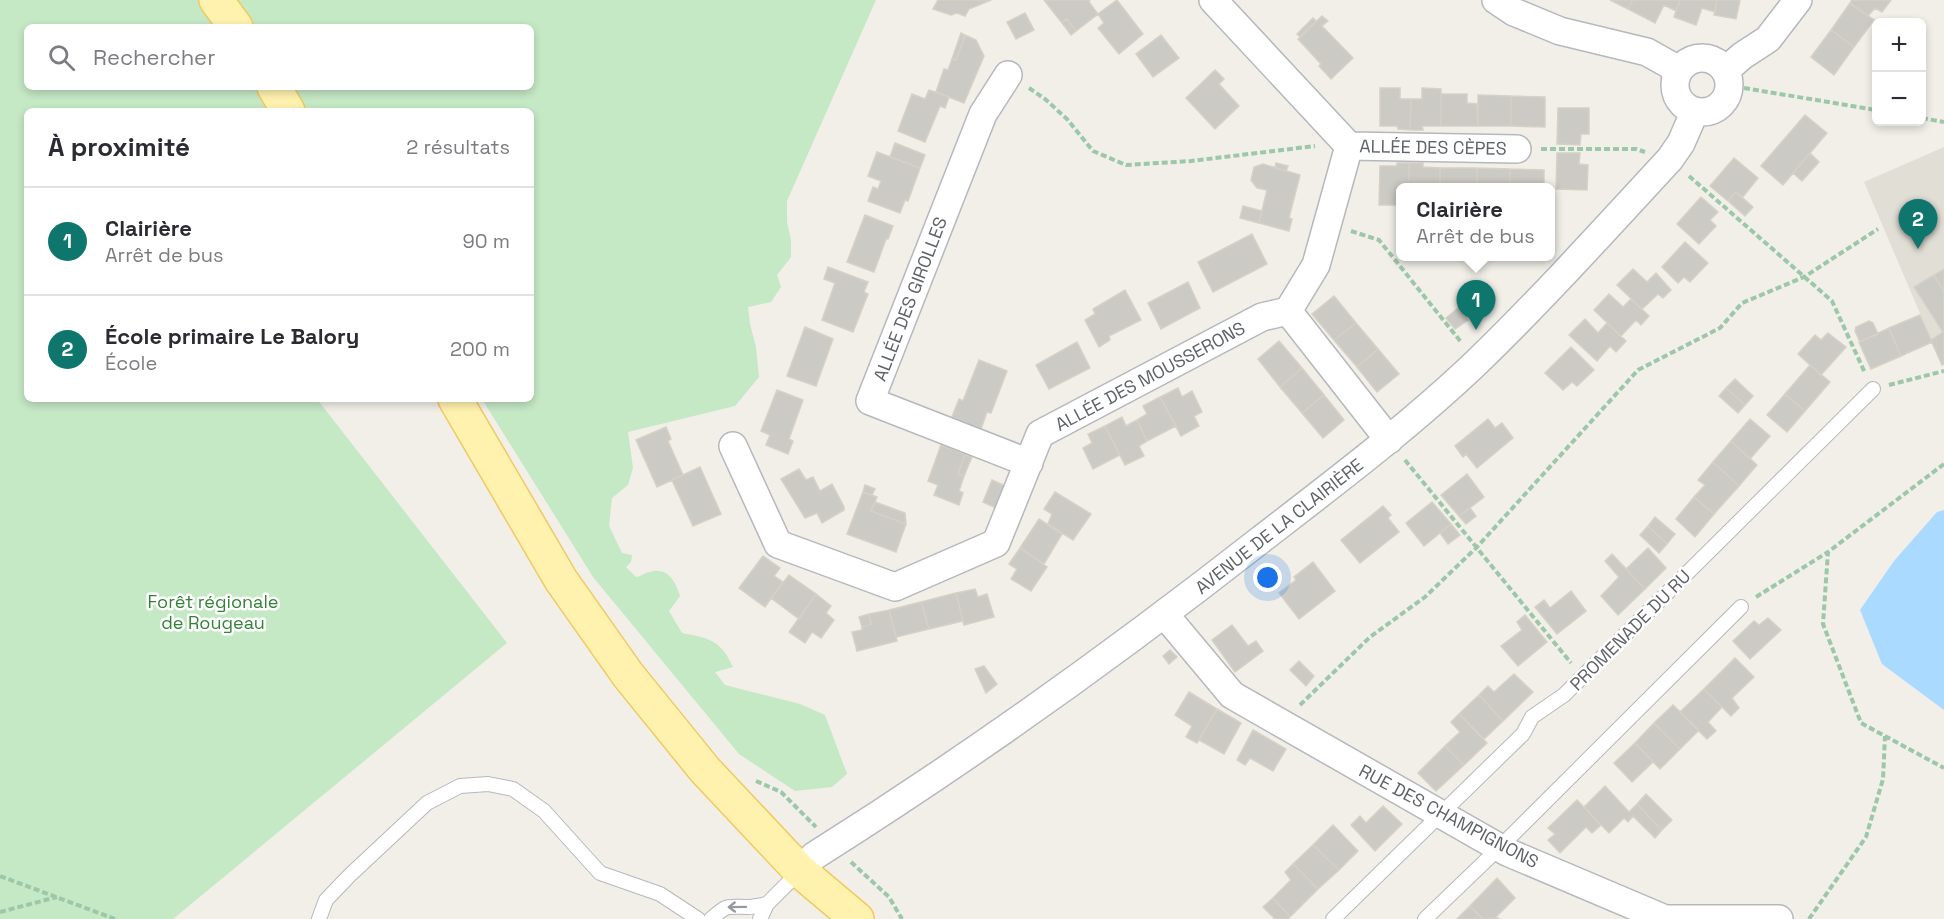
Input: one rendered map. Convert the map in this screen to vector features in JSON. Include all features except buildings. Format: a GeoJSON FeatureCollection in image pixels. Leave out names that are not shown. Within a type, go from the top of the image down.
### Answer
{"type":"FeatureCollection","features":[{"type":"Feature","properties":{"kind":"main road"},"geometry":{"type":"LineString","coordinates":[[216,0],[234,24]]}},
{"type":"Feature","properties":{"kind":"main road"},"geometry":{"type":"LineString","coordinates":[[276,90],[286,108]]}},
{"type":"Feature","properties":{"kind":"main road"},"geometry":{"type":"LineString","coordinates":[[457,402],[561,580],[628,675],[705,770],[800,871],[857,919]]}},
{"type":"Feature","properties":{"kind":"street"},"geometry":{"type":"LineString","coordinates":[[1213,0],[1349,146],[1316,265],[1288,311],[1389,440]]}},
{"type":"Feature","properties":{"kind":"street"},"geometry":{"type":"LineString","coordinates":[[1496,0],[1514,12],[1560,31],[1647,52],[1679,70]]}},
{"type":"Feature","properties":{"kind":"street"},"geometry":{"type":"LineString","coordinates":[[1727,79],[1719,64],[1702,58],[1685,64],[1679,70],[1676,78],[1677,95],[1687,108],[1695,111],[1713,110],[1721,104],[1726,97],[1727,79],[1742,56],[1768,39],[1798,0]]}},
{"type":"Feature","properties":{"kind":"street","name":"ALLÉE DES GIROLLES"},"geometry":{"type":"LineString","coordinates":[[1008,75],[982,114],[870,401],[1029,463]]}},
{"type":"Feature","properties":{"kind":"street","name":"AVENUE DE LA CLAIRIÈRE"},"geometry":{"type":"LineString","coordinates":[[800,871],[814,856],[992,740],[1165,615],[1389,440],[1478,362],[1575,263],[1670,159],[1681,143],[1695,111]]}},
{"type":"Feature","properties":{"kind":"street","name":"ALLÉE DES CÈPES"},"geometry":{"type":"LineString","coordinates":[[1349,146],[1517,149]]}},
{"type":"Feature","properties":{"kind":"street","name":"ALLÉE DES MOUSSERONS"},"geometry":{"type":"LineString","coordinates":[[733,446],[778,544],[895,587],[996,543],[1040,434],[1262,317],[1288,311]]}},
{"type":"Feature","properties":{"kind":"street","name":"RUE DES CHAMPIGNONS"},"geometry":{"type":"LineString","coordinates":[[1165,615],[1232,695],[1500,848],[1665,919],[1779,919]]}},
{"type":"Feature","properties":{"kind":"lane","name":"PROMENADE DU RU"},"geometry":{"type":"LineString","coordinates":[[1333,919],[1523,734],[1533,717],[1564,695],[1583,677],[1873,389]]}},
{"type":"Feature","properties":{"kind":"lane"},"geometry":{"type":"LineString","coordinates":[[1425,919],[1500,848],[1741,607]]}},
{"type":"Feature","properties":{"kind":"lane"},"geometry":{"type":"LineString","coordinates":[[320,919],[326,900],[350,874],[427,803],[460,786],[488,784],[513,789],[544,811],[600,873],[660,894],[698,919]]}},
{"type":"Feature","properties":{"kind":"lane"},"geometry":{"type":"LineString","coordinates":[[760,919],[767,904],[800,871]]}},
{"type":"Feature","properties":{"kind":"lane"},"geometry":{"type":"LineString","coordinates":[[711,919],[724,908],[734,905],[747,907],[767,904]]}},
{"type":"Feature","properties":{"kind":"path"},"geometry":{"type":"LineString","coordinates":[[1008,75],[1045,99],[1067,119],[1093,151],[1126,165],[1319,145],[1349,146]]}},
{"type":"Feature","properties":{"kind":"path"},"geometry":{"type":"LineString","coordinates":[[1727,79],[1755,89],[1872,109]]}},
{"type":"Feature","properties":{"kind":"path"},"geometry":{"type":"LineString","coordinates":[[1926,119],[1944,122]]}},
{"type":"Feature","properties":{"kind":"path"},"geometry":{"type":"LineString","coordinates":[[1517,149],[1636,149],[1670,159],[1832,301],[1873,389],[1944,371]]}},
{"type":"Feature","properties":{"kind":"path"},"geometry":{"type":"LineString","coordinates":[[1327,223],[1379,240],[1396,261]]}},
{"type":"Feature","properties":{"kind":"path"},"geometry":{"type":"LineString","coordinates":[[1281,724],[1370,637],[1425,597],[1477,547],[1638,370],[1720,328],[1742,303],[1804,277],[1878,229]]}},
{"type":"Feature","properties":{"kind":"path"},"geometry":{"type":"LineString","coordinates":[[1396,261],[1478,362]]}},
{"type":"Feature","properties":{"kind":"path"},"geometry":{"type":"LineString","coordinates":[[1389,440],[1583,677]]}},
{"type":"Feature","properties":{"kind":"path"},"geometry":{"type":"LineString","coordinates":[[1741,607],[1828,552],[1944,464]]}},
{"type":"Feature","properties":{"kind":"path"},"geometry":{"type":"LineString","coordinates":[[1828,552],[1823,624],[1861,723],[1944,768]]}},
{"type":"Feature","properties":{"kind":"path"},"geometry":{"type":"LineString","coordinates":[[1809,919],[1866,837],[1883,779],[1885,736]]}},
{"type":"Feature","properties":{"kind":"path"},"geometry":{"type":"LineString","coordinates":[[752,779],[781,792],[889,897],[902,919]]}},
{"type":"Feature","properties":{"kind":"path"},"geometry":{"type":"LineString","coordinates":[[0,876],[115,919]]}},
{"type":"Feature","properties":{"kind":"path"},"geometry":{"type":"LineString","coordinates":[[0,912],[58,897]]}},
{"type":"Feature","properties":{"kind":"shaded area"},"geometry":{"type":"Polygon","coordinates":[[[1944,147],[1944,364],[1942,365],[1864,182],[1944,147]]]}},
{"type":"Feature","properties":{"kind":"green space","name":"Forêt régionale de Rougeau"},"geometry":{"type":"Polygon","coordinates":[[[0,0],[876,0],[787,201],[791,257],[777,275],[781,287],[771,302],[748,307],[759,377],[735,406],[628,432],[633,468],[628,485],[612,498],[609,526],[622,553],[632,555],[631,562],[626,567],[636,577],[648,572],[662,571],[673,581],[680,596],[669,611],[682,633],[707,639],[724,651],[733,667],[715,672],[725,685],[800,704],[825,715],[847,774],[832,787],[795,791],[739,754],[593,577],[484,402],[534,402],[534,108],[24,108],[24,402],[319,402],[507,643],[173,919],[0,919],[0,0]]]}},
{"type":"Feature","properties":{"kind":"water"},"geometry":{"type":"Polygon","coordinates":[[[1944,510],[1944,710],[1882,664],[1860,610],[1894,561],[1937,512],[1944,510]]]}},
{"type":"Feature","properties":{"kind":"place","name":"École primaire Le Balory"},"geometry":{"type":"Point","coordinates":[1918,249]}},
{"type":"Feature","properties":{"kind":"place","name":"Clairière"},"geometry":{"type":"Point","coordinates":[1476,330]}}]}
